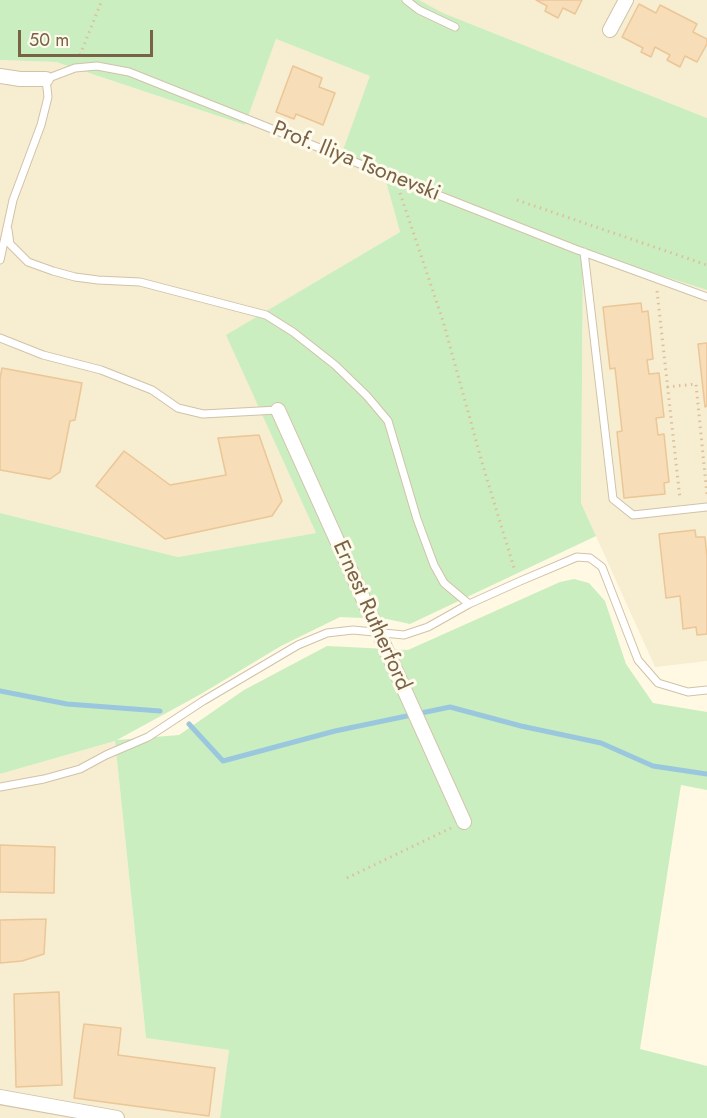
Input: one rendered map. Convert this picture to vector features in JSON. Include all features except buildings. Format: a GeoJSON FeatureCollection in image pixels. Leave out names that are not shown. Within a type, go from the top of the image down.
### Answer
{"type":"FeatureCollection","features":[{"type":"Feature","properties":{"kind":"street"},"geometry":{"type":"LineString","coordinates":[[610,30],[626,0]]}},
{"type":"Feature","properties":{"kind":"street","name":"Prof. Iliya Tsonevski"},"geometry":{"type":"LineString","coordinates":[[0,76],[46,79]]}},
{"type":"Feature","properties":{"kind":"street","name":"Ernest Rutherford"},"geometry":{"type":"LineString","coordinates":[[278,410],[464,822]]}},
{"type":"Feature","properties":{"kind":"street"},"geometry":{"type":"LineString","coordinates":[[0,1097],[117,1118]]}},
{"type":"Feature","properties":{"kind":"lane"},"geometry":{"type":"LineString","coordinates":[[406,0],[419,10],[455,27]]}},
{"type":"Feature","properties":{"kind":"lane","name":"Prof. Iliya Tsonevski"},"geometry":{"type":"LineString","coordinates":[[46,79],[75,68],[97,66],[129,72],[584,252],[707,297]]}},
{"type":"Feature","properties":{"kind":"lane"},"geometry":{"type":"LineString","coordinates":[[0,260],[13,200],[41,125],[48,97],[46,79]]}},
{"type":"Feature","properties":{"kind":"lane"},"geometry":{"type":"LineString","coordinates":[[7,225],[10,244],[28,262],[75,277],[140,282],[266,315],[293,332],[335,365],[367,396],[388,421],[417,519],[434,565],[444,583],[469,604]]}},
{"type":"Feature","properties":{"kind":"lane"},"geometry":{"type":"LineString","coordinates":[[584,252],[613,499],[633,515],[707,507]]}},
{"type":"Feature","properties":{"kind":"lane"},"geometry":{"type":"LineString","coordinates":[[0,338],[44,355],[111,374],[152,390],[178,408],[202,414],[278,410]]}},
{"type":"Feature","properties":{"kind":"lane"},"geometry":{"type":"LineString","coordinates":[[0,787],[45,779],[80,768],[148,737],[203,701],[298,645],[327,633],[353,630],[404,635],[428,627],[469,604],[577,557],[590,558],[602,567],[638,660],[658,683],[688,693],[707,690]]}},
{"type":"Feature","properties":{"kind":"path"},"geometry":{"type":"LineString","coordinates":[[75,68],[102,0]]}},
{"type":"Feature","properties":{"kind":"path"},"geometry":{"type":"LineString","coordinates":[[395,178],[443,321],[518,582]]}},
{"type":"Feature","properties":{"kind":"path"},"geometry":{"type":"LineString","coordinates":[[517,200],[707,265]]}},
{"type":"Feature","properties":{"kind":"path"},"geometry":{"type":"LineString","coordinates":[[655,278],[682,510]]}},
{"type":"Feature","properties":{"kind":"path"},"geometry":{"type":"LineString","coordinates":[[668,387],[696,384],[707,497]]}},
{"type":"Feature","properties":{"kind":"path"},"geometry":{"type":"LineString","coordinates":[[700,433],[707,432]]}},
{"type":"Feature","properties":{"kind":"path"},"geometry":{"type":"LineString","coordinates":[[347,878],[464,822]]}},
{"type":"Feature","properties":{"kind":"shaded area"},"geometry":{"type":"Polygon","coordinates":[[[419,0],[707,0],[707,118],[443,13],[419,0]]]}},
{"type":"Feature","properties":{"kind":"shaded area"},"geometry":{"type":"Polygon","coordinates":[[[276,39],[371,76],[339,161],[385,178],[400,232],[227,335],[316,533],[178,557],[0,513],[0,60],[56,62],[245,125],[276,39]]]}},
{"type":"Feature","properties":{"kind":"shaded area"},"geometry":{"type":"Polygon","coordinates":[[[583,251],[707,290],[707,661],[655,667],[581,503],[583,251]]]}},
{"type":"Feature","properties":{"kind":"shaded area"},"geometry":{"type":"Polygon","coordinates":[[[115,741],[146,1038],[229,1050],[220,1118],[0,1118],[0,774],[115,741]]]}},
{"type":"Feature","properties":{"kind":"green space"},"geometry":{"type":"Polygon","coordinates":[[[0,0],[419,0],[443,13],[707,118],[707,290],[583,251],[581,503],[596,536],[410,624],[387,619],[340,617],[281,646],[201,694],[117,740],[179,735],[244,690],[327,646],[408,650],[560,582],[574,579],[589,583],[605,601],[626,664],[653,703],[707,712],[707,790],[681,785],[640,1049],[707,1066],[707,1118],[220,1118],[229,1050],[146,1038],[115,741],[0,774],[0,513],[178,557],[316,533],[226,335],[400,232],[385,178],[339,161],[370,76],[276,39],[245,125],[56,62],[0,60],[0,0]]]}},
{"type":"Feature","properties":{"kind":"waterway"},"geometry":{"type":"LineString","coordinates":[[0,691],[67,704],[160,711]]}},
{"type":"Feature","properties":{"kind":"waterway"},"geometry":{"type":"LineString","coordinates":[[189,724],[223,761],[335,731],[450,707],[521,726],[601,743],[653,766],[707,774]]}}]}
